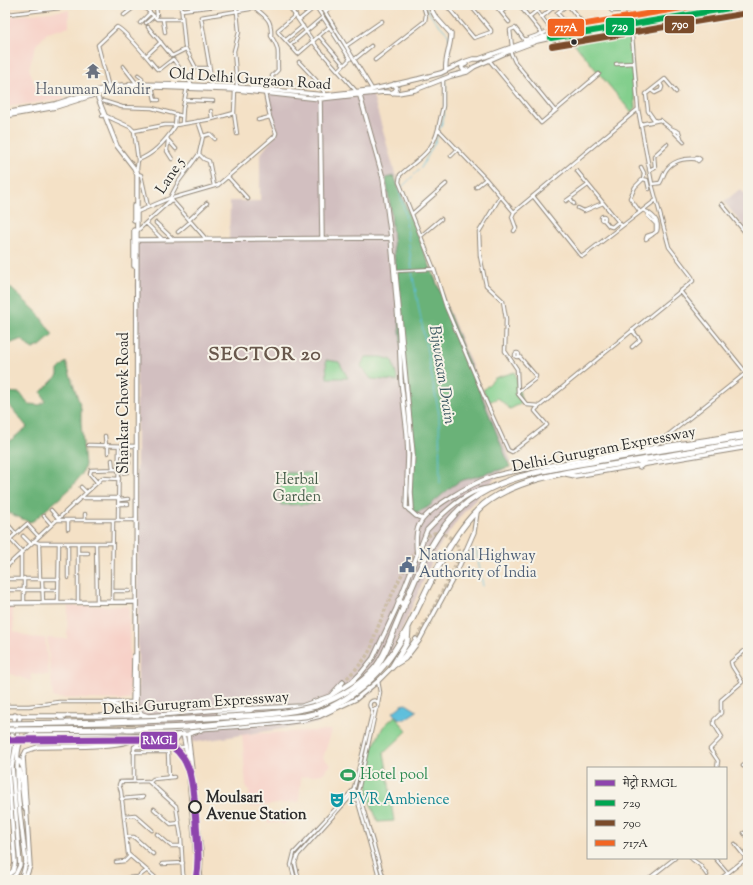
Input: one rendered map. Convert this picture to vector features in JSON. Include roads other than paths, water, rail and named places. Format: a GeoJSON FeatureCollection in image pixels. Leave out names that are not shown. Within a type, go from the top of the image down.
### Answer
{"type":"FeatureCollection","features":[{"type":"Feature","properties":{"kind":"highway","name":"Delhi-Gurugram Expressway"},"geometry":{"type":"LineString","coordinates":[[5,724],[152,721],[255,715],[305,709],[316,706],[340,696],[354,687],[376,667],[390,640],[433,543],[460,509],[482,493],[518,477],[538,472],[748,436]]}},
{"type":"Feature","properties":{"kind":"highway","name":"Delhi-Gurugram Expressway"},"geometry":{"type":"LineString","coordinates":[[5,730],[187,727],[305,716],[318,713],[351,696],[373,678],[384,666],[408,628],[453,540],[465,522],[484,505],[502,492],[520,484],[565,473],[748,442]]}},
{"type":"Feature","properties":{"kind":"highway"},"geometry":{"type":"LineString","coordinates":[[640,466],[646,459]]}},
{"type":"Feature","properties":{"kind":"highway"},"geometry":{"type":"LineString","coordinates":[[399,600],[404,607]]}},
{"type":"Feature","properties":{"kind":"highway"},"geometry":{"type":"LineString","coordinates":[[392,667],[407,642],[408,628]]}},
{"type":"Feature","properties":{"kind":"main road","name":"Old Delhi Gurgaon Road"},"geometry":{"type":"LineString","coordinates":[[660,18],[671,15],[693,14],[733,5]]}},
{"type":"Feature","properties":{"kind":"main road","name":"Old Delhi Gurgaon Road"},"geometry":{"type":"LineString","coordinates":[[109,89],[128,86],[152,85],[188,86],[265,91],[320,97],[361,96],[384,92],[398,93],[415,90],[445,78],[467,72],[525,41],[748,5]]}},
{"type":"Feature","properties":{"kind":"main road"},"geometry":{"type":"LineString","coordinates":[[427,6],[451,34],[445,71]]}},
{"type":"Feature","properties":{"kind":"main road","name":"Old Delhi Gurgaon Road"},"geometry":{"type":"LineString","coordinates":[[265,91],[320,97],[372,89],[445,71],[464,62],[538,42],[554,36],[574,31],[631,23]]}},
{"type":"Feature","properties":{"kind":"main road"},"geometry":{"type":"LineString","coordinates":[[474,67],[464,70],[462,68],[464,64],[479,59]]}},
{"type":"Feature","properties":{"kind":"main road","name":"Old Delhi Gurgaon Road"},"geometry":{"type":"LineString","coordinates":[[5,115],[48,107],[109,89],[137,84],[152,85]]}},
{"type":"Feature","properties":{"kind":"main road"},"geometry":{"type":"LineString","coordinates":[[392,93],[397,90],[397,86],[394,84]]}},
{"type":"Feature","properties":{"kind":"main road","name":"Old Delhi Gurgaon Road"},"geometry":{"type":"LineString","coordinates":[[188,86],[212,86],[236,89]]}},
{"type":"Feature","properties":{"kind":"main road","name":"Shankar Chowk Road"},"geometry":{"type":"LineString","coordinates":[[95,93],[116,147],[134,173],[136,708],[142,714],[148,716]]}},
{"type":"Feature","properties":{"kind":"main road"},"geometry":{"type":"LineString","coordinates":[[361,96],[384,175],[396,271],[413,454],[411,492],[412,505],[411,508],[408,509]]}},
{"type":"Feature","properties":{"kind":"main road"},"geometry":{"type":"LineString","coordinates":[[320,97],[322,238]]}},
{"type":"Feature","properties":{"kind":"main road","name":"Shankar Chowk Road"},"geometry":{"type":"LineString","coordinates":[[103,115],[118,146],[136,171],[137,212],[135,240]]}},
{"type":"Feature","properties":{"kind":"main road"},"geometry":{"type":"LineString","coordinates":[[135,240],[392,238]]}},
{"type":"Feature","properties":{"kind":"main road"},"geometry":{"type":"LineString","coordinates":[[392,238],[401,381],[408,433],[408,509],[416,516],[423,519]]}},
{"type":"Feature","properties":{"kind":"main road"},"geometry":{"type":"LineString","coordinates":[[417,556],[418,525],[423,519],[438,506],[472,485],[493,476],[748,433]]}},
{"type":"Feature","properties":{"kind":"main road","name":"Shankar Chowk Road"},"geometry":{"type":"LineString","coordinates":[[126,716],[133,710],[135,446]]}},
{"type":"Feature","properties":{"kind":"main road"},"geometry":{"type":"LineString","coordinates":[[565,473],[575,476],[748,447]]}},
{"type":"Feature","properties":{"kind":"main road"},"geometry":{"type":"LineString","coordinates":[[470,494],[472,485]]}},
{"type":"Feature","properties":{"kind":"main road"},"geometry":{"type":"LineString","coordinates":[[5,716],[148,716],[302,706],[330,696],[352,682],[369,665],[399,600],[427,530],[460,500],[484,488],[491,488]]}},
{"type":"Feature","properties":{"kind":"main road"},"geometry":{"type":"LineString","coordinates":[[392,667],[405,659],[425,633],[460,565],[474,532],[477,512]]}},
{"type":"Feature","properties":{"kind":"main road"},"geometry":{"type":"LineString","coordinates":[[7,602],[134,602]]}},
{"type":"Feature","properties":{"kind":"main road"},"geometry":{"type":"LineString","coordinates":[[27,872],[17,769],[20,742],[23,738],[31,734],[132,733],[224,728],[272,724],[320,716],[356,700],[400,661],[416,639]]}},
{"type":"Feature","properties":{"kind":"main road"},"geometry":{"type":"LineString","coordinates":[[330,696],[343,682]]}},
{"type":"Feature","properties":{"kind":"main road"},"geometry":{"type":"LineString","coordinates":[[109,702],[118,706],[119,709],[115,716]]}},
{"type":"Feature","properties":{"kind":"main road"},"geometry":{"type":"LineString","coordinates":[[224,728],[218,724],[218,715],[248,712],[254,708]]}},
{"type":"Feature","properties":{"kind":"main road"},"geometry":{"type":"LineString","coordinates":[[5,877],[13,871],[15,863],[8,769],[15,715]]}},
{"type":"Feature","properties":{"kind":"main road"},"geometry":{"type":"LineString","coordinates":[[9,880],[16,874],[20,865],[12,767],[20,715]]}},
{"type":"Feature","properties":{"kind":"main road"},"geometry":{"type":"LineString","coordinates":[[57,716],[67,723],[65,732],[62,733]]}},
{"type":"Feature","properties":{"kind":"main road"},"geometry":{"type":"LineString","coordinates":[[5,724],[8,726],[8,730],[5,734]]}},
{"type":"Feature","properties":{"kind":"main road"},"geometry":{"type":"LineString","coordinates":[[13,727],[19,729]]}},
{"type":"Feature","properties":{"kind":"main road"},"geometry":{"type":"LineString","coordinates":[[183,740],[188,736],[204,729]]}},
{"type":"Feature","properties":{"kind":"main road"},"geometry":{"type":"LineString","coordinates":[[38,742],[181,734],[188,736]]}},
{"type":"Feature","properties":{"kind":"main road"},"geometry":{"type":"LineString","coordinates":[[162,736],[163,743],[168,743],[176,740],[181,734]]}},
{"type":"Feature","properties":{"kind":"main road"},"geometry":{"type":"LineString","coordinates":[[181,734],[185,747],[199,880]]}},
{"type":"Feature","properties":{"kind":"main road"},"geometry":{"type":"LineString","coordinates":[[188,736],[201,852],[199,880]]}},
{"type":"Feature","properties":{"kind":"main road"},"geometry":{"type":"LineString","coordinates":[[25,880],[30,866],[23,757],[24,753],[34,748],[120,744],[134,741],[141,737]]}},
{"type":"Feature","properties":{"kind":"main road"},"geometry":{"type":"LineString","coordinates":[[135,747],[147,737]]}},
{"type":"Feature","properties":{"kind":"main road"},"geometry":{"type":"LineString","coordinates":[[5,746],[12,738]]}},
{"type":"Feature","properties":{"kind":"main road"},"geometry":{"type":"LineString","coordinates":[[18,757],[24,772]]}},
{"type":"Feature","properties":{"kind":"main road"},"geometry":{"type":"LineString","coordinates":[[20,770],[24,806],[27,813]]}},
{"type":"Feature","properties":{"kind":"main road"},"geometry":{"type":"LineString","coordinates":[[18,880],[27,872]]}},
{"type":"Feature","properties":{"kind":"street"},"geometry":{"type":"LineString","coordinates":[[5,13],[8,14],[86,5]]}},
{"type":"Feature","properties":{"kind":"street"},"geometry":{"type":"LineString","coordinates":[[124,15],[137,5]]}},
{"type":"Feature","properties":{"kind":"street"},"geometry":{"type":"LineString","coordinates":[[142,5],[150,14],[159,20],[182,19]]}},
{"type":"Feature","properties":{"kind":"street"},"geometry":{"type":"LineString","coordinates":[[146,23],[155,16],[156,5]]}},
{"type":"Feature","properties":{"kind":"street"},"geometry":{"type":"LineString","coordinates":[[181,5],[186,50],[196,68],[208,68],[210,70]]}},
{"type":"Feature","properties":{"kind":"street"},"geometry":{"type":"LineString","coordinates":[[235,5],[239,32],[234,51],[236,89],[234,113],[237,134]]}},
{"type":"Feature","properties":{"kind":"street"},"geometry":{"type":"LineString","coordinates":[[289,5],[313,41],[356,91]]}},
{"type":"Feature","properties":{"kind":"street"},"geometry":{"type":"LineString","coordinates":[[292,10],[298,5]]}},
{"type":"Feature","properties":{"kind":"street"},"geometry":{"type":"LineString","coordinates":[[299,20],[316,5],[350,59],[338,71]]}},
{"type":"Feature","properties":{"kind":"street"},"geometry":{"type":"LineString","coordinates":[[322,5],[372,89]]}},
{"type":"Feature","properties":{"kind":"street"},"geometry":{"type":"LineString","coordinates":[[326,11],[334,5]]}},
{"type":"Feature","properties":{"kind":"street"},"geometry":{"type":"LineString","coordinates":[[446,5],[474,38],[491,32],[491,30],[470,5]]}},
{"type":"Feature","properties":{"kind":"street"},"geometry":{"type":"LineString","coordinates":[[495,5],[509,22]]}},
{"type":"Feature","properties":{"kind":"street"},"geometry":{"type":"LineString","coordinates":[[501,12],[510,5]]}},
{"type":"Feature","properties":{"kind":"street"},"geometry":{"type":"LineString","coordinates":[[520,5],[545,37]]}},
{"type":"Feature","properties":{"kind":"street"},"geometry":{"type":"LineString","coordinates":[[529,17],[544,5]]}},
{"type":"Feature","properties":{"kind":"street"},"geometry":{"type":"LineString","coordinates":[[542,17],[556,5]]}},
{"type":"Feature","properties":{"kind":"street"},"geometry":{"type":"LineString","coordinates":[[574,31],[557,13],[568,5],[587,29]]}},
{"type":"Feature","properties":{"kind":"street"},"geometry":{"type":"LineString","coordinates":[[610,5],[610,10],[612,11],[631,10]]}},
{"type":"Feature","properties":{"kind":"street"},"geometry":{"type":"LineString","coordinates":[[445,78],[443,106],[435,139],[428,151],[403,172],[399,178],[399,182],[434,269],[446,307],[497,427],[509,451],[512,452],[547,426],[535,411],[536,409],[692,282],[693,279],[669,247],[652,184],[638,109],[631,23],[631,5]]}},
{"type":"Feature","properties":{"kind":"street"},"geometry":{"type":"LineString","coordinates":[[656,5],[660,18]]}},
{"type":"Feature","properties":{"kind":"street"},"geometry":{"type":"LineString","coordinates":[[671,15],[673,5]]}},
{"type":"Feature","properties":{"kind":"street"},"geometry":{"type":"LineString","coordinates":[[691,5],[693,14]]}},
{"type":"Feature","properties":{"kind":"street"},"geometry":{"type":"LineString","coordinates":[[181,10],[216,6]]}},
{"type":"Feature","properties":{"kind":"street"},"geometry":{"type":"LineString","coordinates":[[212,86],[200,17],[237,12],[255,6],[270,22],[272,28],[271,37],[276,42],[278,52],[278,70],[272,76],[274,91]]}},
{"type":"Feature","properties":{"kind":"street"},"geometry":{"type":"LineString","coordinates":[[375,60],[425,21],[427,6]]}},
{"type":"Feature","properties":{"kind":"street"},"geometry":{"type":"LineString","coordinates":[[537,11],[552,30],[554,36]]}},
{"type":"Feature","properties":{"kind":"street"},"geometry":{"type":"LineString","coordinates":[[140,22],[150,14]]}},
{"type":"Feature","properties":{"kind":"street"},"geometry":{"type":"LineString","coordinates":[[296,15],[278,30],[299,54],[330,28]]}},
{"type":"Feature","properties":{"kind":"street"},"geometry":{"type":"LineString","coordinates":[[290,45],[324,16]]}},
{"type":"Feature","properties":{"kind":"street"},"geometry":{"type":"LineString","coordinates":[[163,20],[165,32]]}},
{"type":"Feature","properties":{"kind":"street"},"geometry":{"type":"LineString","coordinates":[[346,46],[382,21]]}},
{"type":"Feature","properties":{"kind":"street"},"geometry":{"type":"LineString","coordinates":[[286,40],[303,26]]}},
{"type":"Feature","properties":{"kind":"street"},"geometry":{"type":"LineString","coordinates":[[109,89],[98,44],[117,27],[119,27],[159,70],[172,59],[192,85]]}},
{"type":"Feature","properties":{"kind":"street"},"geometry":{"type":"LineString","coordinates":[[148,27],[172,56],[186,50]]}},
{"type":"Feature","properties":{"kind":"street"},"geometry":{"type":"LineString","coordinates":[[552,30],[525,41],[515,28],[510,29],[511,49],[515,62],[555,111]]}},
{"type":"Feature","properties":{"kind":"street"},"geometry":{"type":"LineString","coordinates":[[319,36],[344,65]]}},
{"type":"Feature","properties":{"kind":"street"},"geometry":{"type":"LineString","coordinates":[[146,56],[161,42]]}},
{"type":"Feature","properties":{"kind":"street"},"geometry":{"type":"LineString","coordinates":[[354,59],[371,46]]}},
{"type":"Feature","properties":{"kind":"street"},"geometry":{"type":"LineString","coordinates":[[489,60],[540,123],[542,123],[599,74]]}},
{"type":"Feature","properties":{"kind":"street"},"geometry":{"type":"LineString","coordinates":[[299,62],[316,80],[326,95]]}},
{"type":"Feature","properties":{"kind":"street"},"geometry":{"type":"LineString","coordinates":[[616,64],[634,63]]}},
{"type":"Feature","properties":{"kind":"street"},"geometry":{"type":"LineString","coordinates":[[123,66],[137,84]]}},
{"type":"Feature","properties":{"kind":"street"},"geometry":{"type":"LineString","coordinates":[[138,74],[142,78],[142,84]]}},
{"type":"Feature","properties":{"kind":"street"},"geometry":{"type":"LineString","coordinates":[[655,121],[647,107],[646,94],[664,79],[666,79],[676,92]]}},
{"type":"Feature","properties":{"kind":"street"},"geometry":{"type":"LineString","coordinates":[[652,90],[655,93],[661,90],[662,87],[660,83]]}},
{"type":"Feature","properties":{"kind":"street"},"geometry":{"type":"LineString","coordinates":[[152,85],[155,100],[159,100]]}},
{"type":"Feature","properties":{"kind":"street"},"geometry":{"type":"LineString","coordinates":[[182,124],[182,116],[188,86]]}},
{"type":"Feature","properties":{"kind":"street"},"geometry":{"type":"LineString","coordinates":[[137,212],[171,198],[214,186],[228,177],[275,136],[276,133],[270,117],[265,91]]}},
{"type":"Feature","properties":{"kind":"street"},"geometry":{"type":"LineString","coordinates":[[186,100],[212,101]]}},
{"type":"Feature","properties":{"kind":"street"},"geometry":{"type":"LineString","coordinates":[[103,101],[122,107],[148,107],[182,116]]}},
{"type":"Feature","properties":{"kind":"street"},"geometry":{"type":"LineString","coordinates":[[514,231],[516,228],[512,217],[514,212],[638,109]]}},
{"type":"Feature","properties":{"kind":"street"},"geometry":{"type":"LineString","coordinates":[[211,111],[212,119]]}},
{"type":"Feature","properties":{"kind":"street"},"geometry":{"type":"LineString","coordinates":[[134,131],[165,125],[175,125],[212,119],[234,113]]}},
{"type":"Feature","properties":{"kind":"street"},"geometry":{"type":"LineString","coordinates":[[138,160],[150,154],[167,139],[175,125],[176,114]]}},
{"type":"Feature","properties":{"kind":"street"},"geometry":{"type":"LineString","coordinates":[[103,115],[130,127],[134,131],[138,160],[137,169],[138,174],[141,174],[148,207]]}},
{"type":"Feature","properties":{"kind":"street"},"geometry":{"type":"LineString","coordinates":[[258,120],[270,117]]}},
{"type":"Feature","properties":{"kind":"street","name":"Lane 5"},"geometry":{"type":"LineString","coordinates":[[136,232],[171,198],[186,171],[198,154],[202,136],[198,121]]}},
{"type":"Feature","properties":{"kind":"street"},"geometry":{"type":"LineString","coordinates":[[641,124],[661,121],[672,130],[680,133],[684,142]]}},
{"type":"Feature","properties":{"kind":"street"},"geometry":{"type":"LineString","coordinates":[[438,130],[486,179],[514,212]]}},
{"type":"Feature","properties":{"kind":"street"},"geometry":{"type":"LineString","coordinates":[[202,136],[210,134],[215,139]]}},
{"type":"Feature","properties":{"kind":"street"},"geometry":{"type":"LineString","coordinates":[[167,139],[176,149]]}},
{"type":"Feature","properties":{"kind":"street"},"geometry":{"type":"LineString","coordinates":[[167,139],[167,151],[172,159]]}},
{"type":"Feature","properties":{"kind":"street"},"geometry":{"type":"LineString","coordinates":[[649,170],[655,167],[654,156],[667,144]]}},
{"type":"Feature","properties":{"kind":"street"},"geometry":{"type":"LineString","coordinates":[[451,156],[457,150]]}},
{"type":"Feature","properties":{"kind":"street"},"geometry":{"type":"LineString","coordinates":[[198,154],[209,161],[214,186]]}},
{"type":"Feature","properties":{"kind":"street"},"geometry":{"type":"LineString","coordinates":[[652,184],[658,184],[661,182],[664,173],[672,164],[681,160],[696,159]]}},
{"type":"Feature","properties":{"kind":"street"},"geometry":{"type":"LineString","coordinates":[[641,167],[644,173],[644,179],[647,180],[649,189]]}},
{"type":"Feature","properties":{"kind":"street"},"geometry":{"type":"LineString","coordinates":[[178,172],[186,171]]}},
{"type":"Feature","properties":{"kind":"street"},"geometry":{"type":"LineString","coordinates":[[577,171],[622,226]]}},
{"type":"Feature","properties":{"kind":"street"},"geometry":{"type":"LineString","coordinates":[[228,177],[248,199]]}},
{"type":"Feature","properties":{"kind":"street"},"geometry":{"type":"LineString","coordinates":[[476,187],[486,179]]}},
{"type":"Feature","properties":{"kind":"street"},"geometry":{"type":"LineString","coordinates":[[640,212],[630,198],[636,186],[644,179]]}},
{"type":"Feature","properties":{"kind":"street"},"geometry":{"type":"LineString","coordinates":[[412,214],[446,184]]}},
{"type":"Feature","properties":{"kind":"street"},"geometry":{"type":"LineString","coordinates":[[566,201],[588,185]]}},
{"type":"Feature","properties":{"kind":"street"},"geometry":{"type":"LineString","coordinates":[[533,196],[581,256],[585,256],[656,200]]}},
{"type":"Feature","properties":{"kind":"street"},"geometry":{"type":"LineString","coordinates":[[500,197],[479,230],[478,236],[485,283],[501,299],[503,304],[506,322],[505,351],[517,369],[519,396],[527,405],[540,406]]}},
{"type":"Feature","properties":{"kind":"street"},"geometry":{"type":"LineString","coordinates":[[171,198],[206,239]]}},
{"type":"Feature","properties":{"kind":"street"},"geometry":{"type":"LineString","coordinates":[[570,198],[574,204]]}},
{"type":"Feature","properties":{"kind":"street"},"geometry":{"type":"LineString","coordinates":[[178,232],[207,203]]}},
{"type":"Feature","properties":{"kind":"street"},"geometry":{"type":"LineString","coordinates":[[578,208],[584,211],[603,203]]}},
{"type":"Feature","properties":{"kind":"street"},"geometry":{"type":"LineString","coordinates":[[722,204],[748,236]]}},
{"type":"Feature","properties":{"kind":"street"},"geometry":{"type":"LineString","coordinates":[[643,210],[654,216],[658,223],[658,230],[652,235]]}},
{"type":"Feature","properties":{"kind":"street"},"geometry":{"type":"LineString","coordinates":[[421,236],[441,219]]}},
{"type":"Feature","properties":{"kind":"street"},"geometry":{"type":"LineString","coordinates":[[604,220],[609,226],[612,227],[618,222]]}},
{"type":"Feature","properties":{"kind":"street"},"geometry":{"type":"LineString","coordinates":[[146,223],[162,239]]}},
{"type":"Feature","properties":{"kind":"street"},"geometry":{"type":"LineString","coordinates":[[156,223],[173,239]]}},
{"type":"Feature","properties":{"kind":"street"},"geometry":{"type":"LineString","coordinates":[[396,271],[434,269]]}},
{"type":"Feature","properties":{"kind":"street"},"geometry":{"type":"LineString","coordinates":[[653,448],[747,374],[680,291]]}},
{"type":"Feature","properties":{"kind":"street"},"geometry":{"type":"LineString","coordinates":[[632,330],[640,340],[632,347]]}},
{"type":"Feature","properties":{"kind":"street"},"geometry":{"type":"LineString","coordinates":[[518,392],[536,379],[536,376],[519,356]]}},
{"type":"Feature","properties":{"kind":"street"},"geometry":{"type":"LineString","coordinates":[[106,436],[108,453]]}},
{"type":"Feature","properties":{"kind":"street"},"geometry":{"type":"LineString","coordinates":[[88,446],[101,444],[107,446],[135,446]]}},
{"type":"Feature","properties":{"kind":"street"},"geometry":{"type":"LineString","coordinates":[[118,520],[119,446]]}},
{"type":"Feature","properties":{"kind":"street"},"geometry":{"type":"LineString","coordinates":[[119,454],[130,454]]}},
{"type":"Feature","properties":{"kind":"street"},"geometry":{"type":"LineString","coordinates":[[112,460],[113,469]]}},
{"type":"Feature","properties":{"kind":"street"},"geometry":{"type":"LineString","coordinates":[[119,463],[129,463]]}},
{"type":"Feature","properties":{"kind":"street"},"geometry":{"type":"LineString","coordinates":[[97,482],[90,474],[91,470],[119,468]]}},
{"type":"Feature","properties":{"kind":"street"},"geometry":{"type":"LineString","coordinates":[[119,473],[127,472]]}},
{"type":"Feature","properties":{"kind":"street"},"geometry":{"type":"LineString","coordinates":[[7,602],[5,567],[102,478],[119,479]]}},
{"type":"Feature","properties":{"kind":"street"},"geometry":{"type":"LineString","coordinates":[[81,487],[86,492]]}},
{"type":"Feature","properties":{"kind":"street"},"geometry":{"type":"LineString","coordinates":[[80,498],[128,499]]}},
{"type":"Feature","properties":{"kind":"street"},"geometry":{"type":"LineString","coordinates":[[119,504],[128,504]]}},
{"type":"Feature","properties":{"kind":"street"},"geometry":{"type":"LineString","coordinates":[[51,510],[57,519]]}},
{"type":"Feature","properties":{"kind":"street"},"geometry":{"type":"LineString","coordinates":[[85,514],[85,520]]}},
{"type":"Feature","properties":{"kind":"street"},"geometry":{"type":"LineString","coordinates":[[44,516],[51,524]]}},
{"type":"Feature","properties":{"kind":"street"},"geometry":{"type":"LineString","coordinates":[[57,519],[134,520]]}},
{"type":"Feature","properties":{"kind":"street"},"geometry":{"type":"LineString","coordinates":[[68,520],[68,529]]}},
{"type":"Feature","properties":{"kind":"street"},"geometry":{"type":"LineString","coordinates":[[112,602],[113,520]]}},
{"type":"Feature","properties":{"kind":"street"},"geometry":{"type":"LineString","coordinates":[[5,521],[16,534]]}},
{"type":"Feature","properties":{"kind":"street"},"geometry":{"type":"LineString","coordinates":[[5,540],[16,534],[28,524],[38,536]]}},
{"type":"Feature","properties":{"kind":"street"},"geometry":{"type":"LineString","coordinates":[[5,533],[21,551],[24,602]]}},
{"type":"Feature","properties":{"kind":"street"},"geometry":{"type":"LineString","coordinates":[[22,536],[30,544]]}},
{"type":"Feature","properties":{"kind":"street"},"geometry":{"type":"LineString","coordinates":[[33,541],[39,543],[113,543]]}},
{"type":"Feature","properties":{"kind":"street"},"geometry":{"type":"LineString","coordinates":[[39,543],[43,602]]}},
{"type":"Feature","properties":{"kind":"street"},"geometry":{"type":"LineString","coordinates":[[58,602],[59,543]]}},
{"type":"Feature","properties":{"kind":"street"},"geometry":{"type":"LineString","coordinates":[[68,543],[68,578]]}},
{"type":"Feature","properties":{"kind":"street"},"geometry":{"type":"LineString","coordinates":[[78,543],[78,602]]}},
{"type":"Feature","properties":{"kind":"street"},"geometry":{"type":"LineString","coordinates":[[96,543],[96,602]]}},
{"type":"Feature","properties":{"kind":"street"},"geometry":{"type":"LineString","coordinates":[[78,553],[88,553]]}},
{"type":"Feature","properties":{"kind":"street"},"geometry":{"type":"LineString","coordinates":[[5,579],[59,579]]}},
{"type":"Feature","properties":{"kind":"street"},"geometry":{"type":"LineString","coordinates":[[6,590],[58,590]]}},
{"type":"Feature","properties":{"kind":"street"},"geometry":{"type":"LineString","coordinates":[[113,591],[129,591]]}},
{"type":"Feature","properties":{"kind":"street"},"geometry":{"type":"LineString","coordinates":[[717,767],[718,761],[710,749],[722,737],[714,724],[714,720],[721,713],[721,700],[742,682],[731,662],[748,648]]}},
{"type":"Feature","properties":{"kind":"street"},"geometry":{"type":"LineString","coordinates":[[378,682],[380,692],[378,704],[356,792],[380,879]]}},
{"type":"Feature","properties":{"kind":"street"},"geometry":{"type":"LineString","coordinates":[[295,880],[291,865],[294,854],[354,788],[372,714],[369,706],[371,702],[376,701],[378,704]]}},
{"type":"Feature","properties":{"kind":"street"},"geometry":{"type":"LineString","coordinates":[[5,706],[28,706],[59,702],[133,702]]}},
{"type":"Feature","properties":{"kind":"street"},"geometry":{"type":"LineString","coordinates":[[371,709],[376,709]]}},
{"type":"Feature","properties":{"kind":"street"},"geometry":{"type":"LineString","coordinates":[[134,782],[133,748],[185,747]]}},
{"type":"Feature","properties":{"kind":"street"},"geometry":{"type":"LineString","coordinates":[[133,752],[168,752],[168,778]]}},
{"type":"Feature","properties":{"kind":"street"},"geometry":{"type":"LineString","coordinates":[[743,766],[748,762]]}},
{"type":"Feature","properties":{"kind":"street"},"geometry":{"type":"LineString","coordinates":[[150,782],[153,779],[174,777]]}},
{"type":"Feature","properties":{"kind":"street"},"geometry":{"type":"LineString","coordinates":[[158,880],[130,856],[119,783],[122,781],[150,782],[176,806],[182,846],[183,880]]}},
{"type":"Feature","properties":{"kind":"street"},"geometry":{"type":"LineString","coordinates":[[354,788],[384,878],[365,880]]}},
{"type":"Feature","properties":{"kind":"street"},"geometry":{"type":"LineString","coordinates":[[299,880],[296,863],[298,855],[356,792]]}},
{"type":"Feature","properties":{"kind":"street"},"geometry":{"type":"LineString","coordinates":[[121,799],[143,797]]}},
{"type":"Feature","properties":{"kind":"street"},"geometry":{"type":"LineString","coordinates":[[154,809],[171,824],[179,823]]}},
{"type":"Feature","properties":{"kind":"street"},"geometry":{"type":"LineString","coordinates":[[124,816],[135,815],[152,830]]}},
{"type":"Feature","properties":{"kind":"street"},"geometry":{"type":"LineString","coordinates":[[744,833],[748,838]]}},
{"type":"Feature","properties":{"kind":"street"},"geometry":{"type":"LineString","coordinates":[[157,834],[171,846],[182,846]]}},
{"type":"Feature","properties":{"kind":"street"},"geometry":{"type":"LineString","coordinates":[[127,837],[134,837],[153,854]]}},
{"type":"Feature","properties":{"kind":"street"},"geometry":{"type":"LineString","coordinates":[[719,880],[747,858],[734,844]]}},
{"type":"Feature","properties":{"kind":"street"},"geometry":{"type":"LineString","coordinates":[[370,847],[374,846]]}},
{"type":"Feature","properties":{"kind":"street"},"geometry":{"type":"LineString","coordinates":[[116,862],[124,861],[130,856]]}},
{"type":"Feature","properties":{"kind":"street"},"geometry":{"type":"LineString","coordinates":[[647,880],[674,859]]}},
{"type":"Feature","properties":{"kind":"street"},"geometry":{"type":"LineString","coordinates":[[692,859],[699,864],[707,875]]}},
{"type":"Feature","properties":{"kind":"street"},"geometry":{"type":"LineString","coordinates":[[716,859],[728,873]]}},
{"type":"Feature","properties":{"kind":"street"},"geometry":{"type":"LineString","coordinates":[[162,864],[183,863]]}},
{"type":"Feature","properties":{"kind":"street"},"geometry":{"type":"LineString","coordinates":[[118,879],[138,877],[146,870]]}},
{"type":"Feature","properties":{"kind":"water"},"geometry":{"type":"Polygon","coordinates":[[[406,704],[417,711],[405,719],[399,719],[393,712],[402,705],[406,704]]]}},
{"type":"Feature","properties":{"kind":"waterway","name":"Bijwasan Drain"},"geometry":{"type":"LineString","coordinates":[[425,5],[431,16],[449,35],[449,39]]}},
{"type":"Feature","properties":{"kind":"waterway","name":"Bijwasan Drain"},"geometry":{"type":"LineString","coordinates":[[440,129],[446,101],[444,73]]}},
{"type":"Feature","properties":{"kind":"waterway","name":"Bijwasan Drain"},"geometry":{"type":"LineString","coordinates":[[402,187],[421,168],[439,133]]}},
{"type":"Feature","properties":{"kind":"waterway","name":"Bijwasan Drain"},"geometry":{"type":"LineString","coordinates":[[400,189],[405,213],[412,269]]}},
{"type":"Feature","properties":{"kind":"waterway","name":"Bijwasan Drain"},"geometry":{"type":"LineString","coordinates":[[412,272],[439,414],[440,483]]}},
{"type":"Feature","properties":{"kind":"waterway","name":"Bijwasan Drain"},"geometry":{"type":"LineString","coordinates":[[476,549],[483,586]]}},
{"type":"Feature","properties":{"kind":"tunnel"},"geometry":{"type":"LineString","coordinates":[[343,682],[368,654],[391,597],[406,566],[423,542],[430,535],[433,533],[440,533],[448,536],[454,541],[458,547],[458,558],[455,567],[416,639]]}},
{"type":"Feature","properties":{"kind":"tunnel"},"geometry":{"type":"LineString","coordinates":[[5,743],[38,742]]}},
{"type":"Feature","properties":{"kind":"tunnel"},"geometry":{"type":"LineString","coordinates":[[5,750],[11,753],[15,758],[20,770]]}},
{"type":"Feature","properties":{"kind":"metro line","name":"RMGL"},"geometry":{"type":"LineString","coordinates":[[5,740],[149,739],[162,741],[174,748],[182,756],[191,776],[198,851],[196,880]]}},
{"type":"Feature","properties":{"kind":"place","name":"Hanuman Mandir"},"geometry":{"type":"Point","coordinates":[93,71]}},
{"type":"Feature","properties":{"kind":"place","name":"National Highway Authority of India"},"geometry":{"type":"Point","coordinates":[407,565]}},
{"type":"Feature","properties":{"kind":"place","name":"Hotel pool"},"geometry":{"type":"Point","coordinates":[348,775]}},
{"type":"Feature","properties":{"kind":"place","name":"PVR Ambience"},"geometry":{"type":"Point","coordinates":[337,800]}},
{"type":"Feature","properties":{"kind":"place","name":"Moulsari Avenue Station"},"geometry":{"type":"Point","coordinates":[195,807]}},
{"type":"Feature","properties":{"kind":"district","name":"SECTOR 20"},"geometry":{"type":"Point","coordinates":[265,355]}},
{"type":"Feature","properties":{"kind":"park label","name":"Herbal Garden"},"geometry":{"type":"Point","coordinates":[297,488]}}]}
